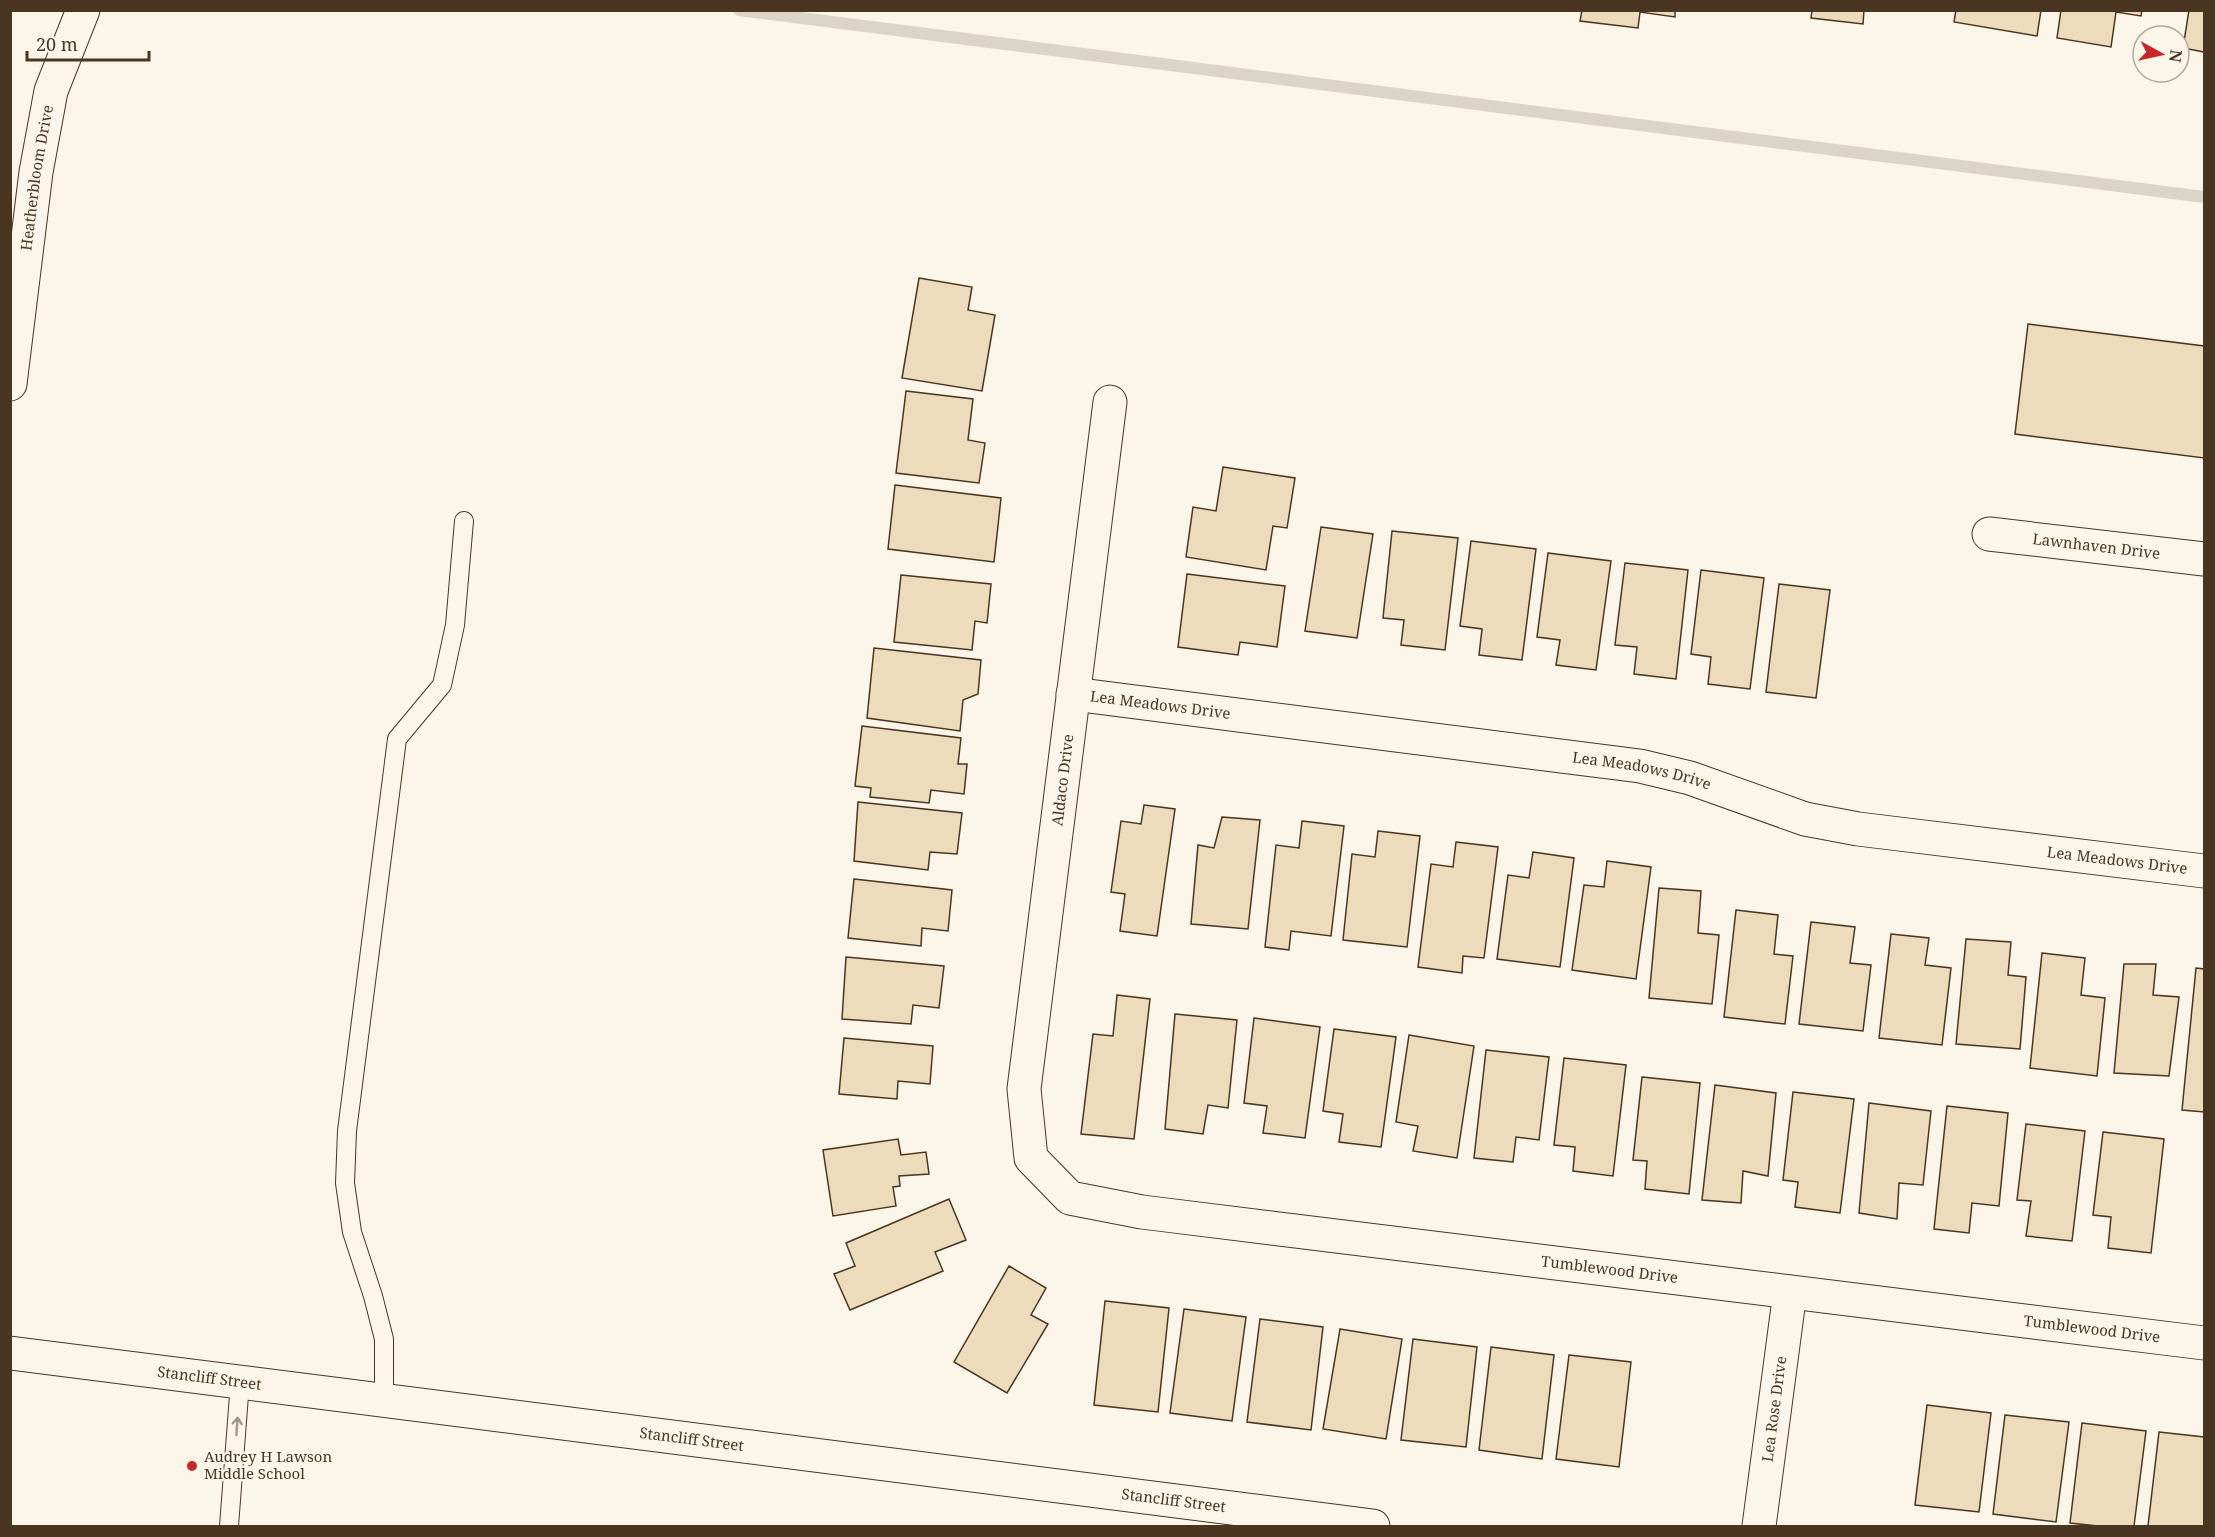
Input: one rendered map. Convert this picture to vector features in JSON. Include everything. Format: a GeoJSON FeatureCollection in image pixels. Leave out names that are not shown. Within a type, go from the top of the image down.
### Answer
{"type":"FeatureCollection","features":[{"type":"Feature","properties":{"kind":"street","name":"Heatherbloom Drive"},"geometry":{"type":"LineString","coordinates":[[10,384],[36,172],[51,91],[83,10]]}},
{"type":"Feature","properties":{"kind":"street","name":"Aldaco Drive"},"geometry":{"type":"LineString","coordinates":[[1031,1158],[1024,1089],[1110,402]]}},
{"type":"Feature","properties":{"kind":"street","name":"Lawnhaven Drive"},"geometry":{"type":"LineString","coordinates":[[1989,534],[2205,559]]}},
{"type":"Feature","properties":{"kind":"street","name":"Lea Meadows Drive"},"geometry":{"type":"LineString","coordinates":[[1073,694],[1640,766],[1690,778],[1805,819],[1848,827],[2205,871]]}},
{"type":"Feature","properties":{"kind":"street","name":"Tumblewood Drive"},"geometry":{"type":"LineString","coordinates":[[1031,1158],[1070,1198],[1142,1212],[2205,1343]]}},
{"type":"Feature","properties":{"kind":"street","name":"Lea Rose Drive"},"geometry":{"type":"LineString","coordinates":[[1759,1527],[1790,1292]]}},
{"type":"Feature","properties":{"kind":"street","name":"Stancliff Street"},"geometry":{"type":"LineString","coordinates":[[10,1353],[1373,1527]]}},
{"type":"Feature","properties":{"kind":"lane"},"geometry":{"type":"LineString","coordinates":[[384,1400],[384,1339],[352,1232],[345,1183],[347,1131],[397,739],[442,685],[455,625],[464,521]]}},
{"type":"Feature","properties":{"kind":"lane"},"geometry":{"type":"LineString","coordinates":[[229,1527],[240,1382]]}},
{"type":"Feature","properties":{"kind":"building"},"geometry":{"type":"Polygon","coordinates":[[[1582,10],[1675,10],[1675,17],[1640,12],[1638,28],[1580,21],[1582,10]]]}},
{"type":"Feature","properties":{"kind":"building"},"geometry":{"type":"Polygon","coordinates":[[[1812,10],[1864,10],[1863,24],[1811,18],[1812,10]]]}},
{"type":"Feature","properties":{"kind":"building"},"geometry":{"type":"Polygon","coordinates":[[[1956,10],[2041,10],[2037,36],[1954,22],[1956,10]]]}},
{"type":"Feature","properties":{"kind":"building"},"geometry":{"type":"Polygon","coordinates":[[[2061,10],[2142,10],[2141,16],[2116,12],[2111,47],[2057,38],[2061,10]]]}},
{"type":"Feature","properties":{"kind":"building"},"geometry":{"type":"Polygon","coordinates":[[[2189,10],[2204,10],[2204,52],[2191,50],[2191,24],[2187,24],[2189,10]]]}},
{"type":"Feature","properties":{"kind":"building"},"geometry":{"type":"Polygon","coordinates":[[[919,278],[972,287],[968,310],[995,315],[982,391],[902,378],[919,278]]]}},
{"type":"Feature","properties":{"kind":"building"},"geometry":{"type":"Polygon","coordinates":[[[2028,324],[2204,346],[2204,458],[2015,434],[2028,324]]]}},
{"type":"Feature","properties":{"kind":"building"},"geometry":{"type":"Polygon","coordinates":[[[906,391],[973,399],[968,440],[985,443],[979,483],[896,473],[906,391]]]}},
{"type":"Feature","properties":{"kind":"building"},"geometry":{"type":"Polygon","coordinates":[[[1223,467],[1295,478],[1287,528],[1273,526],[1266,570],[1186,557],[1193,507],[1216,511],[1223,467]]]}},
{"type":"Feature","properties":{"kind":"building"},"geometry":{"type":"Polygon","coordinates":[[[895,485],[1001,498],[994,562],[888,549],[895,485]]]}},
{"type":"Feature","properties":{"kind":"building"},"geometry":{"type":"Polygon","coordinates":[[[1321,527],[1373,534],[1357,638],[1305,631],[1321,527]]]}},
{"type":"Feature","properties":{"kind":"building"},"geometry":{"type":"Polygon","coordinates":[[[1392,531],[1458,538],[1445,650],[1401,645],[1404,620],[1383,618],[1392,531]]]}},
{"type":"Feature","properties":{"kind":"building"},"geometry":{"type":"Polygon","coordinates":[[[1471,541],[1536,549],[1522,660],[1479,655],[1482,629],[1460,626],[1471,541]]]}},
{"type":"Feature","properties":{"kind":"building"},"geometry":{"type":"Polygon","coordinates":[[[1548,553],[1611,561],[1596,670],[1556,665],[1560,640],[1537,637],[1548,553]]]}},
{"type":"Feature","properties":{"kind":"building"},"geometry":{"type":"Polygon","coordinates":[[[1625,563],[1688,570],[1676,679],[1634,674],[1637,647],[1615,645],[1625,563]]]}},
{"type":"Feature","properties":{"kind":"building"},"geometry":{"type":"Polygon","coordinates":[[[1701,570],[1764,578],[1750,689],[1708,684],[1711,657],[1691,654],[1701,570]]]}},
{"type":"Feature","properties":{"kind":"building"},"geometry":{"type":"Polygon","coordinates":[[[1187,574],[1285,586],[1277,647],[1240,642],[1238,655],[1178,647],[1187,574]]]}},
{"type":"Feature","properties":{"kind":"building"},"geometry":{"type":"Polygon","coordinates":[[[901,575],[991,584],[987,623],[975,621],[972,650],[894,642],[901,575]]]}},
{"type":"Feature","properties":{"kind":"building"},"geometry":{"type":"Polygon","coordinates":[[[1779,584],[1830,590],[1816,698],[1766,692],[1779,584]]]}},
{"type":"Feature","properties":{"kind":"building"},"geometry":{"type":"Polygon","coordinates":[[[874,648],[981,660],[978,694],[963,700],[960,731],[867,718],[874,648]]]}},
{"type":"Feature","properties":{"kind":"building"},"geometry":{"type":"Polygon","coordinates":[[[862,726],[961,738],[958,764],[967,764],[964,794],[931,790],[929,803],[870,797],[871,788],[855,786],[862,726]]]}},
{"type":"Feature","properties":{"kind":"building"},"geometry":{"type":"Polygon","coordinates":[[[858,802],[962,813],[957,854],[930,852],[928,870],[854,861],[858,802]]]}},
{"type":"Feature","properties":{"kind":"building"},"geometry":{"type":"Polygon","coordinates":[[[1144,805],[1175,809],[1157,936],[1120,931],[1125,894],[1111,892],[1121,821],[1141,824],[1144,805]]]}},
{"type":"Feature","properties":{"kind":"building"},"geometry":{"type":"Polygon","coordinates":[[[1222,817],[1260,820],[1248,929],[1191,924],[1198,845],[1214,848],[1222,817]]]}},
{"type":"Feature","properties":{"kind":"building"},"geometry":{"type":"Polygon","coordinates":[[[1302,821],[1344,826],[1331,936],[1291,931],[1289,950],[1265,947],[1276,845],[1299,848],[1302,821]]]}},
{"type":"Feature","properties":{"kind":"building"},"geometry":{"type":"Polygon","coordinates":[[[1378,831],[1420,836],[1407,947],[1343,940],[1352,854],[1375,857],[1378,831]]]}},
{"type":"Feature","properties":{"kind":"building"},"geometry":{"type":"Polygon","coordinates":[[[1456,842],[1498,847],[1484,958],[1463,956],[1462,973],[1418,967],[1431,864],[1453,867],[1456,842]]]}},
{"type":"Feature","properties":{"kind":"building"},"geometry":{"type":"Polygon","coordinates":[[[1533,852],[1574,858],[1560,967],[1497,959],[1508,875],[1529,878],[1533,852]]]}},
{"type":"Feature","properties":{"kind":"building"},"geometry":{"type":"Polygon","coordinates":[[[1607,861],[1651,867],[1636,979],[1572,970],[1584,885],[1604,887],[1607,861]]]}},
{"type":"Feature","properties":{"kind":"building"},"geometry":{"type":"Polygon","coordinates":[[[854,879],[952,890],[948,931],[922,928],[921,946],[848,938],[854,879]]]}},
{"type":"Feature","properties":{"kind":"building"},"geometry":{"type":"Polygon","coordinates":[[[1659,888],[1701,891],[1698,933],[1719,935],[1712,1004],[1649,998],[1659,888]]]}},
{"type":"Feature","properties":{"kind":"building"},"geometry":{"type":"Polygon","coordinates":[[[1736,910],[1778,915],[1774,954],[1793,956],[1785,1024],[1724,1017],[1736,910]]]}},
{"type":"Feature","properties":{"kind":"building"},"geometry":{"type":"Polygon","coordinates":[[[1811,922],[1855,927],[1850,963],[1871,965],[1863,1031],[1799,1024],[1811,922]]]}},
{"type":"Feature","properties":{"kind":"building"},"geometry":{"type":"Polygon","coordinates":[[[1891,934],[1929,938],[1925,965],[1951,968],[1942,1045],[1879,1038],[1891,934]]]}},
{"type":"Feature","properties":{"kind":"building"},"geometry":{"type":"Polygon","coordinates":[[[1966,939],[2011,942],[2008,975],[2026,977],[2020,1049],[1956,1044],[1966,939]]]}},
{"type":"Feature","properties":{"kind":"building"},"geometry":{"type":"Polygon","coordinates":[[[2042,953],[2085,958],[2081,995],[2105,998],[2097,1076],[2030,1068],[2042,953]]]}},
{"type":"Feature","properties":{"kind":"building"},"geometry":{"type":"Polygon","coordinates":[[[846,957],[944,966],[939,1008],[913,1005],[911,1024],[842,1019],[846,957]]]}},
{"type":"Feature","properties":{"kind":"building"},"geometry":{"type":"Polygon","coordinates":[[[2124,964],[2156,964],[2153,995],[2179,997],[2169,1076],[2114,1073],[2124,964]]]}},
{"type":"Feature","properties":{"kind":"building"},"geometry":{"type":"Polygon","coordinates":[[[2196,968],[2204,969],[2204,1112],[2182,1110],[2196,968]]]}},
{"type":"Feature","properties":{"kind":"building"},"geometry":{"type":"Polygon","coordinates":[[[1117,995],[1150,999],[1134,1139],[1081,1134],[1093,1034],[1113,1036],[1117,995]]]}},
{"type":"Feature","properties":{"kind":"building"},"geometry":{"type":"Polygon","coordinates":[[[1175,1014],[1237,1020],[1228,1108],[1208,1105],[1203,1134],[1165,1129],[1175,1014]]]}},
{"type":"Feature","properties":{"kind":"building"},"geometry":{"type":"Polygon","coordinates":[[[1254,1018],[1320,1027],[1305,1138],[1263,1133],[1267,1106],[1244,1103],[1254,1018]]]}},
{"type":"Feature","properties":{"kind":"building"},"geometry":{"type":"Polygon","coordinates":[[[1334,1029],[1396,1037],[1381,1147],[1339,1142],[1343,1114],[1323,1111],[1334,1029]]]}},
{"type":"Feature","properties":{"kind":"building"},"geometry":{"type":"Polygon","coordinates":[[[1409,1035],[1474,1046],[1457,1158],[1413,1151],[1418,1126],[1396,1122],[1409,1035]]]}},
{"type":"Feature","properties":{"kind":"building"},"geometry":{"type":"Polygon","coordinates":[[[844,1038],[933,1046],[930,1084],[898,1081],[897,1099],[839,1094],[844,1038]]]}},
{"type":"Feature","properties":{"kind":"building"},"geometry":{"type":"Polygon","coordinates":[[[1486,1050],[1549,1057],[1539,1140],[1516,1137],[1513,1162],[1474,1158],[1486,1050]]]}},
{"type":"Feature","properties":{"kind":"building"},"geometry":{"type":"Polygon","coordinates":[[[1564,1058],[1626,1065],[1613,1176],[1573,1171],[1575,1147],[1554,1145],[1564,1058]]]}},
{"type":"Feature","properties":{"kind":"building"},"geometry":{"type":"Polygon","coordinates":[[[1642,1077],[1700,1083],[1689,1194],[1645,1189],[1647,1161],[1633,1160],[1642,1077]]]}},
{"type":"Feature","properties":{"kind":"building"},"geometry":{"type":"Polygon","coordinates":[[[1715,1085],[1776,1093],[1768,1176],[1743,1171],[1741,1203],[1702,1200],[1715,1085]]]}},
{"type":"Feature","properties":{"kind":"building"},"geometry":{"type":"Polygon","coordinates":[[[1793,1092],[1854,1099],[1840,1213],[1795,1207],[1798,1182],[1783,1180],[1793,1092]]]}},
{"type":"Feature","properties":{"kind":"building"},"geometry":{"type":"Polygon","coordinates":[[[1869,1103],[1931,1111],[1923,1185],[1899,1183],[1897,1219],[1859,1213],[1869,1103]]]}},
{"type":"Feature","properties":{"kind":"building"},"geometry":{"type":"Polygon","coordinates":[[[1947,1106],[2008,1113],[1999,1206],[1972,1203],[1969,1233],[1934,1229],[1947,1106]]]}},
{"type":"Feature","properties":{"kind":"building"},"geometry":{"type":"Polygon","coordinates":[[[2026,1124],[2085,1131],[2072,1241],[2026,1236],[2031,1201],[2017,1200],[2026,1124]]]}},
{"type":"Feature","properties":{"kind":"building"},"geometry":{"type":"Polygon","coordinates":[[[2103,1132],[2164,1139],[2151,1253],[2108,1248],[2111,1217],[2093,1215],[2103,1132]]]}},
{"type":"Feature","properties":{"kind":"building"},"geometry":{"type":"Polygon","coordinates":[[[898,1139],[901,1155],[926,1152],[929,1174],[899,1176],[900,1186],[893,1187],[896,1206],[833,1216],[823,1150],[898,1139]]]}},
{"type":"Feature","properties":{"kind":"building"},"geometry":{"type":"Polygon","coordinates":[[[949,1199],[966,1240],[935,1252],[943,1271],[850,1310],[834,1274],[855,1266],[846,1243],[949,1199]]]}},
{"type":"Feature","properties":{"kind":"building"},"geometry":{"type":"Polygon","coordinates":[[[1009,1266],[1046,1288],[1031,1315],[1048,1324],[1007,1393],[954,1362],[1009,1266]]]}},
{"type":"Feature","properties":{"kind":"building"},"geometry":{"type":"Polygon","coordinates":[[[1105,1301],[1169,1308],[1158,1412],[1094,1405],[1105,1301]]]}},
{"type":"Feature","properties":{"kind":"building"},"geometry":{"type":"Polygon","coordinates":[[[1184,1309],[1246,1317],[1232,1421],[1170,1413],[1184,1309]]]}},
{"type":"Feature","properties":{"kind":"building"},"geometry":{"type":"Polygon","coordinates":[[[1260,1319],[1323,1327],[1311,1430],[1247,1422],[1260,1319]]]}},
{"type":"Feature","properties":{"kind":"building"},"geometry":{"type":"Polygon","coordinates":[[[1340,1329],[1402,1339],[1386,1439],[1323,1429],[1340,1329]]]}},
{"type":"Feature","properties":{"kind":"building"},"geometry":{"type":"Polygon","coordinates":[[[1413,1339],[1477,1347],[1466,1447],[1401,1440],[1413,1339]]]}},
{"type":"Feature","properties":{"kind":"building"},"geometry":{"type":"Polygon","coordinates":[[[1491,1347],[1554,1355],[1542,1459],[1479,1450],[1491,1347]]]}},
{"type":"Feature","properties":{"kind":"building"},"geometry":{"type":"Polygon","coordinates":[[[1569,1355],[1631,1362],[1619,1467],[1556,1459],[1569,1355]]]}},
{"type":"Feature","properties":{"kind":"building"},"geometry":{"type":"Polygon","coordinates":[[[1927,1405],[1991,1413],[1979,1512],[1915,1505],[1927,1405]]]}},
{"type":"Feature","properties":{"kind":"building"},"geometry":{"type":"Polygon","coordinates":[[[2005,1415],[2069,1422],[2056,1522],[1993,1514],[2005,1415]]]}},
{"type":"Feature","properties":{"kind":"building"},"geometry":{"type":"Polygon","coordinates":[[[2082,1423],[2146,1431],[2134,1526],[2070,1523],[2082,1423]]]}},
{"type":"Feature","properties":{"kind":"building"},"geometry":{"type":"Polygon","coordinates":[[[2159,1432],[2204,1437],[2204,1526],[2148,1526],[2159,1432]]]}},
{"type":"Feature","properties":{"kind":"waterway"},"geometry":{"type":"LineString","coordinates":[[739,10],[2204,197]]}},
{"type":"Feature","properties":{"kind":"place","name":"Audrey H Lawson Middle School"},"geometry":{"type":"Point","coordinates":[192,1466]}}]}
